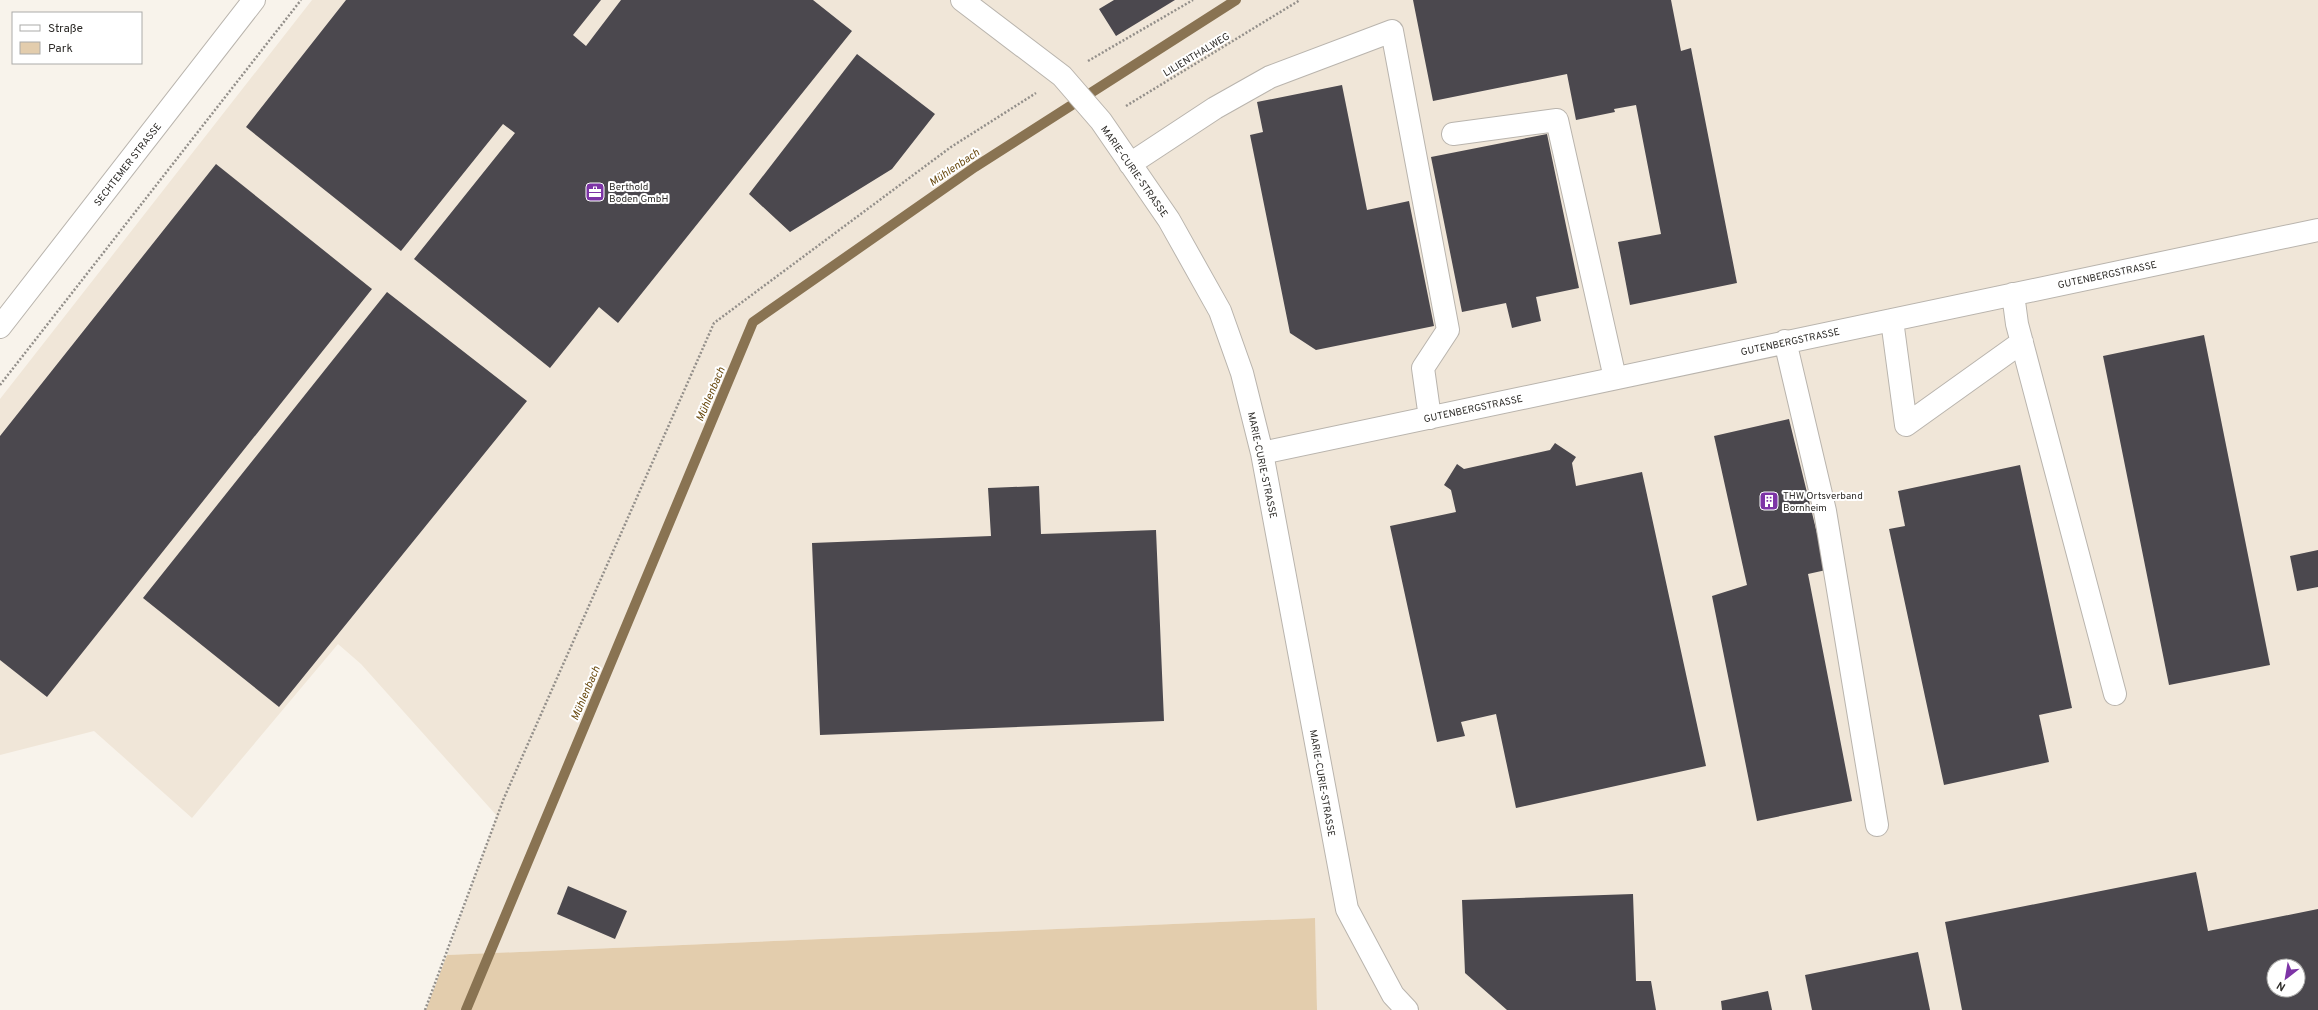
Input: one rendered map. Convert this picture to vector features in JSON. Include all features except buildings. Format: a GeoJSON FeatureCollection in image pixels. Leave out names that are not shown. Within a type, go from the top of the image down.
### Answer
{"type":"FeatureCollection","features":[{"type":"Feature","properties":{"kind":"street","name":"SECHTEMER STRASSE"},"geometry":{"type":"LineString","coordinates":[[0,327],[254,0]]}},
{"type":"Feature","properties":{"kind":"street","name":"MARIE-CURIE-STRASSE"},"geometry":{"type":"LineString","coordinates":[[962,0],[1062,76],[1101,121],[1169,220],[1220,311],[1242,373],[1262,453],[1347,909],[1393,995],[1407,1010]]}},
{"type":"Feature","properties":{"kind":"street"},"geometry":{"type":"LineString","coordinates":[[1130,164],[1215,108],[1270,77],[1392,31],[1448,330],[1423,368],[1430,418]]}},
{"type":"Feature","properties":{"kind":"street"},"geometry":{"type":"LineString","coordinates":[[1452,134],[1557,120],[1615,378]]}},
{"type":"Feature","properties":{"kind":"street","name":"GUTENBERGSTRASSE"},"geometry":{"type":"LineString","coordinates":[[1262,453],[1785,341],[1892,320],[2318,230]]}},
{"type":"Feature","properties":{"kind":"street"},"geometry":{"type":"LineString","coordinates":[[2013,294],[2022,342],[2115,694]]}},
{"type":"Feature","properties":{"kind":"street"},"geometry":{"type":"LineString","coordinates":[[1892,320],[1906,425],[2022,342]]}},
{"type":"Feature","properties":{"kind":"street"},"geometry":{"type":"LineString","coordinates":[[1785,341],[1825,511],[1877,825]]}},
{"type":"Feature","properties":{"kind":"path"},"geometry":{"type":"LineString","coordinates":[[0,385],[301,0]]}},
{"type":"Feature","properties":{"kind":"path"},"geometry":{"type":"LineString","coordinates":[[426,1010],[504,798],[714,323],[951,147],[1062,76],[1193,0]]}},
{"type":"Feature","properties":{"kind":"path","name":"LILIENTHALWEG"},"geometry":{"type":"LineString","coordinates":[[1101,121],[1300,0]]}},
{"type":"Feature","properties":{"kind":"shaded area"},"geometry":{"type":"Polygon","coordinates":[[[312,0],[2318,0],[2318,1010],[1317,1010],[1314,918],[447,955],[497,816],[361,664],[338,644],[192,818],[94,731],[0,755],[0,399],[312,0]]]}},
{"type":"Feature","properties":{"kind":"green space"},"geometry":{"type":"Polygon","coordinates":[[[1315,918],[1317,1010],[426,1010],[447,955],[1315,918]]]}},
{"type":"Feature","properties":{"kind":"waterway","name":"Mühlenbach"},"geometry":{"type":"LineString","coordinates":[[466,1010],[753,322],[975,167],[1236,0]]}},
{"type":"Feature","properties":{"kind":"place","name":"Berthold Boden GmbH"},"geometry":{"type":"Point","coordinates":[595,192]}},
{"type":"Feature","properties":{"kind":"place","name":"THW Ortsverband Bornheim"},"geometry":{"type":"Point","coordinates":[1769,501]}}]}
